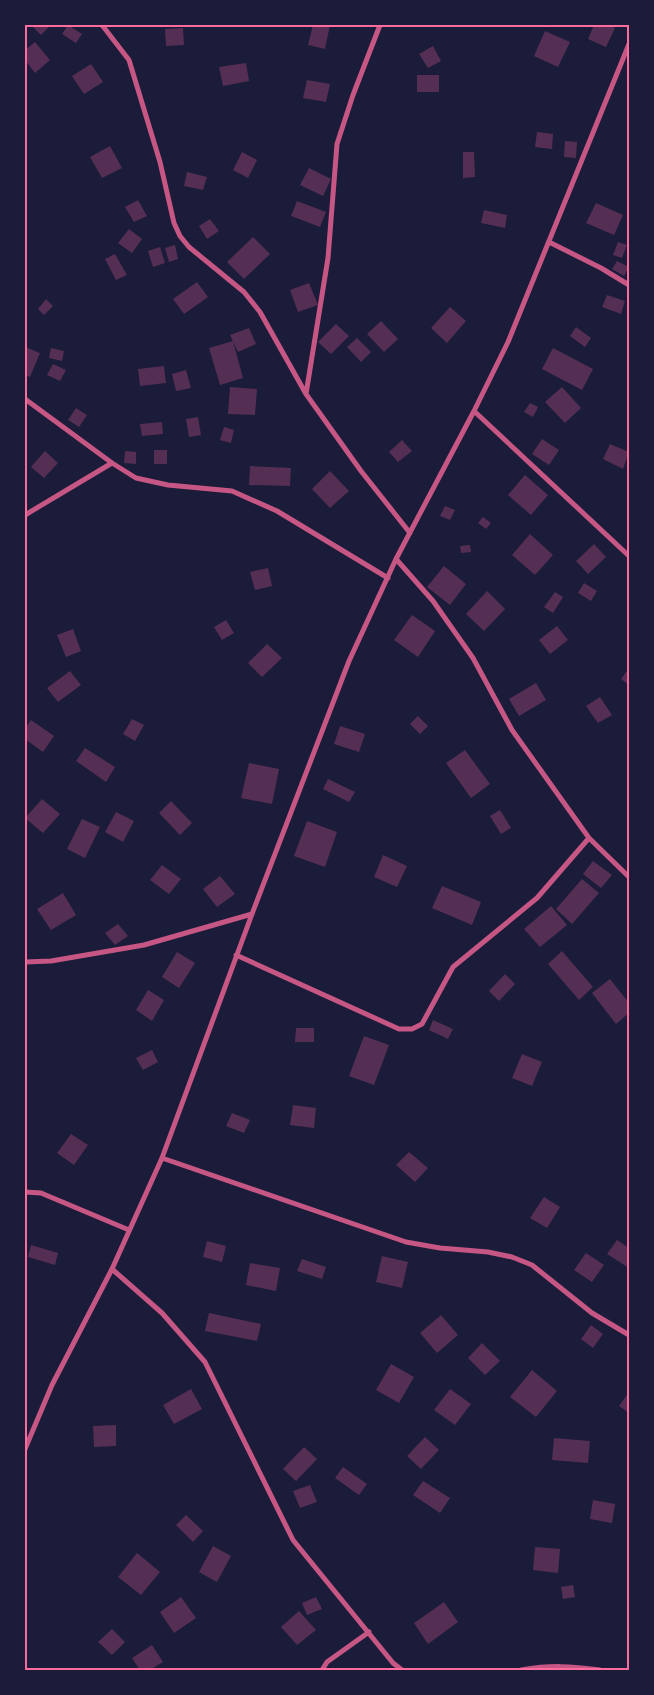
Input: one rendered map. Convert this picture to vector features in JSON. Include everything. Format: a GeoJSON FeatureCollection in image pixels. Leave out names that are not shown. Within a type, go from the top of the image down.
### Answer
{"type":"FeatureCollection","features":[{"type":"Feature","properties":{"kind":"street"},"geometry":{"type":"LineString","coordinates":[[102,25],[129,60],[160,162],[174,223],[180,236],[188,247],[250,298],[260,312],[306,394],[361,471],[410,532]]}},
{"type":"Feature","properties":{"kind":"street"},"geometry":{"type":"LineString","coordinates":[[306,394],[328,258],[337,144],[353,95],[380,25]]}},
{"type":"Feature","properties":{"kind":"street"},"geometry":{"type":"LineString","coordinates":[[25,1449],[52,1385],[112,1269],[162,1158],[236,955],[350,661],[396,559],[508,342],[629,44]]}},
{"type":"Feature","properties":{"kind":"street"},"geometry":{"type":"LineString","coordinates":[[548,242],[601,268],[629,285]]}},
{"type":"Feature","properties":{"kind":"street"},"geometry":{"type":"LineString","coordinates":[[25,399],[112,463],[136,478],[168,485],[232,491],[277,511],[388,578]]}},
{"type":"Feature","properties":{"kind":"street"},"geometry":{"type":"LineString","coordinates":[[474,411],[629,556]]}},
{"type":"Feature","properties":{"kind":"street"},"geometry":{"type":"LineString","coordinates":[[25,515],[112,463]]}},
{"type":"Feature","properties":{"kind":"street"},"geometry":{"type":"LineString","coordinates":[[396,559],[433,601],[473,658],[512,730],[589,838],[629,877]]}},
{"type":"Feature","properties":{"kind":"street"},"geometry":{"type":"LineString","coordinates":[[236,955],[400,1029],[412,1029],[422,1024],[453,967],[537,898],[589,838]]}},
{"type":"Feature","properties":{"kind":"street"},"geometry":{"type":"LineString","coordinates":[[25,962],[51,961],[144,945],[252,914]]}},
{"type":"Feature","properties":{"kind":"street"},"geometry":{"type":"LineString","coordinates":[[162,1158],[406,1242],[440,1248],[488,1252],[512,1257],[532,1265],[592,1313],[629,1335]]}},
{"type":"Feature","properties":{"kind":"street"},"geometry":{"type":"LineString","coordinates":[[25,1192],[41,1193],[129,1230]]}},
{"type":"Feature","properties":{"kind":"street"},"geometry":{"type":"LineString","coordinates":[[112,1269],[162,1313],[205,1362],[293,1540],[393,1662],[402,1670]]}},
{"type":"Feature","properties":{"kind":"street"},"geometry":{"type":"LineString","coordinates":[[322,1670],[327,1662],[369,1632]]}},
{"type":"Feature","properties":{"kind":"street"},"geometry":{"type":"LineString","coordinates":[[390,1670],[393,1662]]}},
{"type":"Feature","properties":{"kind":"street"},"geometry":{"type":"LineString","coordinates":[[521,1670],[538,1667],[572,1666],[600,1670]]}},
{"type":"Feature","properties":{"kind":"building"},"geometry":{"type":"Polygon","coordinates":[[[31,25],[47,25],[49,27],[41,35],[31,25]]]}},
{"type":"Feature","properties":{"kind":"building"},"geometry":{"type":"Polygon","coordinates":[[[68,25],[82,34],[76,43],[62,34],[68,25]]]}},
{"type":"Feature","properties":{"kind":"building"},"geometry":{"type":"Polygon","coordinates":[[[313,25],[330,25],[325,49],[308,45],[313,25]]]}},
{"type":"Feature","properties":{"kind":"building"},"geometry":{"type":"Polygon","coordinates":[[[594,25],[608,25],[615,28],[606,47],[588,39],[594,25]]]}},
{"type":"Feature","properties":{"kind":"building"},"geometry":{"type":"Polygon","coordinates":[[[183,28],[184,45],[166,46],[165,29],[183,28]]]}},
{"type":"Feature","properties":{"kind":"building"},"geometry":{"type":"Polygon","coordinates":[[[545,31],[570,42],[558,67],[534,56],[545,31]]]}},
{"type":"Feature","properties":{"kind":"building"},"geometry":{"type":"Polygon","coordinates":[[[35,42],[50,60],[35,73],[25,60],[25,50],[35,42]]]}},
{"type":"Feature","properties":{"kind":"building"},"geometry":{"type":"Polygon","coordinates":[[[433,46],[441,61],[428,68],[419,54],[433,46]]]}},
{"type":"Feature","properties":{"kind":"building"},"geometry":{"type":"Polygon","coordinates":[[[246,63],[249,81],[223,86],[219,67],[246,63]]]}},
{"type":"Feature","properties":{"kind":"building"},"geometry":{"type":"Polygon","coordinates":[[[91,64],[103,82],[84,94],[72,76],[91,64]]]}},
{"type":"Feature","properties":{"kind":"building"},"geometry":{"type":"Polygon","coordinates":[[[417,75],[439,75],[439,92],[417,92],[417,75]]]}},
{"type":"Feature","properties":{"kind":"building"},"geometry":{"type":"Polygon","coordinates":[[[307,80],[330,84],[326,102],[303,98],[307,80]]]}},
{"type":"Feature","properties":{"kind":"building"},"geometry":{"type":"Polygon","coordinates":[[[537,132],[553,134],[552,149],[535,147],[537,132]]]}},
{"type":"Feature","properties":{"kind":"building"},"geometry":{"type":"Polygon","coordinates":[[[565,141],[577,142],[576,158],[564,157],[565,141]]]}},
{"type":"Feature","properties":{"kind":"building"},"geometry":{"type":"Polygon","coordinates":[[[110,146],[122,168],[102,178],[90,157],[110,146]]]}},
{"type":"Feature","properties":{"kind":"building"},"geometry":{"type":"Polygon","coordinates":[[[242,152],[257,160],[248,178],[233,170],[242,152]]]}},
{"type":"Feature","properties":{"kind":"building"},"geometry":{"type":"Polygon","coordinates":[[[463,152],[474,152],[475,177],[463,178],[463,152]]]}},
{"type":"Feature","properties":{"kind":"building"},"geometry":{"type":"Polygon","coordinates":[[[309,168],[331,179],[323,196],[300,185],[309,168]]]}},
{"type":"Feature","properties":{"kind":"building"},"geometry":{"type":"Polygon","coordinates":[[[187,172],[207,177],[203,190],[184,186],[187,172]]]}},
{"type":"Feature","properties":{"kind":"building"},"geometry":{"type":"Polygon","coordinates":[[[138,200],[147,216],[134,222],[125,207],[138,200]]]}},
{"type":"Feature","properties":{"kind":"building"},"geometry":{"type":"Polygon","coordinates":[[[297,201],[326,212],[320,227],[291,216],[297,201]]]}},
{"type":"Feature","properties":{"kind":"building"},"geometry":{"type":"Polygon","coordinates":[[[596,203],[623,215],[614,235],[586,223],[596,203]]]}},
{"type":"Feature","properties":{"kind":"building"},"geometry":{"type":"Polygon","coordinates":[[[484,210],[507,215],[505,228],[481,223],[484,210]]]}},
{"type":"Feature","properties":{"kind":"building"},"geometry":{"type":"Polygon","coordinates":[[[210,219],[219,231],[207,239],[199,226],[210,219]]]}},
{"type":"Feature","properties":{"kind":"building"},"geometry":{"type":"Polygon","coordinates":[[[129,229],[142,239],[132,253],[118,243],[129,229]]]}},
{"type":"Feature","properties":{"kind":"building"},"geometry":{"type":"Polygon","coordinates":[[[253,237],[270,254],[244,279],[227,262],[253,237]]]}},
{"type":"Feature","properties":{"kind":"building"},"geometry":{"type":"Polygon","coordinates":[[[618,242],[627,245],[622,258],[613,255],[618,242]]]}},
{"type":"Feature","properties":{"kind":"building"},"geometry":{"type":"Polygon","coordinates":[[[175,245],[178,259],[169,262],[165,248],[175,245]]]}},
{"type":"Feature","properties":{"kind":"building"},"geometry":{"type":"Polygon","coordinates":[[[160,247],[165,263],[153,267],[148,251],[160,247]]]}},
{"type":"Feature","properties":{"kind":"building"},"geometry":{"type":"Polygon","coordinates":[[[115,254],[127,275],[116,280],[105,259],[115,254]]]}},
{"type":"Feature","properties":{"kind":"building"},"geometry":{"type":"Polygon","coordinates":[[[617,261],[629,267],[624,276],[612,269],[617,261]]]}},
{"type":"Feature","properties":{"kind":"building"},"geometry":{"type":"Polygon","coordinates":[[[197,282],[208,297],[184,314],[173,299],[197,282]]]}},
{"type":"Feature","properties":{"kind":"building"},"geometry":{"type":"Polygon","coordinates":[[[309,283],[318,305],[298,312],[290,290],[309,283]]]}},
{"type":"Feature","properties":{"kind":"building"},"geometry":{"type":"Polygon","coordinates":[[[607,295],[625,301],[621,314],[602,307],[607,295]]]}},
{"type":"Feature","properties":{"kind":"building"},"geometry":{"type":"Polygon","coordinates":[[[46,299],[53,306],[44,315],[38,309],[46,299]]]}},
{"type":"Feature","properties":{"kind":"building"},"geometry":{"type":"Polygon","coordinates":[[[450,307],[466,321],[447,343],[431,328],[450,307]]]}},
{"type":"Feature","properties":{"kind":"building"},"geometry":{"type":"Polygon","coordinates":[[[381,321],[398,339],[384,352],[367,334],[381,321]]]}},
{"type":"Feature","properties":{"kind":"building"},"geometry":{"type":"Polygon","coordinates":[[[336,324],[349,336],[331,354],[318,342],[336,324]]]}},
{"type":"Feature","properties":{"kind":"building"},"geometry":{"type":"Polygon","coordinates":[[[576,327],[591,338],[585,347],[570,336],[576,327]]]}},
{"type":"Feature","properties":{"kind":"building"},"geometry":{"type":"Polygon","coordinates":[[[249,328],[256,344],[238,352],[230,335],[249,328]]]}},
{"type":"Feature","properties":{"kind":"building"},"geometry":{"type":"Polygon","coordinates":[[[357,338],[371,352],[361,362],[347,347],[357,338]]]}},
{"type":"Feature","properties":{"kind":"building"},"geometry":{"type":"Polygon","coordinates":[[[233,341],[243,378],[220,385],[209,348],[233,341]]]}},
{"type":"Feature","properties":{"kind":"building"},"geometry":{"type":"Polygon","coordinates":[[[25,347],[40,353],[30,377],[25,375],[25,347]]]}},
{"type":"Feature","properties":{"kind":"building"},"geometry":{"type":"Polygon","coordinates":[[[51,348],[64,351],[62,361],[49,358],[51,348]]]}},
{"type":"Feature","properties":{"kind":"building"},"geometry":{"type":"Polygon","coordinates":[[[553,348],[593,369],[582,390],[542,369],[553,348]]]}},
{"type":"Feature","properties":{"kind":"building"},"geometry":{"type":"Polygon","coordinates":[[[53,364],[66,370],[60,381],[47,375],[53,364]]]}},
{"type":"Feature","properties":{"kind":"building"},"geometry":{"type":"Polygon","coordinates":[[[164,366],[166,383],[140,386],[138,369],[164,366]]]}},
{"type":"Feature","properties":{"kind":"building"},"geometry":{"type":"Polygon","coordinates":[[[186,370],[191,388],[176,391],[172,374],[186,370]]]}},
{"type":"Feature","properties":{"kind":"building"},"geometry":{"type":"Polygon","coordinates":[[[230,387],[257,389],[255,415],[228,414],[230,387]]]}},
{"type":"Feature","properties":{"kind":"building"},"geometry":{"type":"Polygon","coordinates":[[[562,387],[581,408],[565,423],[545,402],[562,387]]]}},
{"type":"Feature","properties":{"kind":"building"},"geometry":{"type":"Polygon","coordinates":[[[530,403],[538,407],[533,417],[524,412],[530,403]]]}},
{"type":"Feature","properties":{"kind":"building"},"geometry":{"type":"Polygon","coordinates":[[[76,408],[87,415],[79,427],[68,420],[76,408]]]}},
{"type":"Feature","properties":{"kind":"building"},"geometry":{"type":"Polygon","coordinates":[[[198,417],[201,435],[189,437],[186,419],[198,417]]]}},
{"type":"Feature","properties":{"kind":"building"},"geometry":{"type":"Polygon","coordinates":[[[162,422],[163,434],[142,436],[140,424],[162,422]]]}},
{"type":"Feature","properties":{"kind":"building"},"geometry":{"type":"Polygon","coordinates":[[[224,427],[234,430],[231,443],[220,440],[224,427]]]}},
{"type":"Feature","properties":{"kind":"building"},"geometry":{"type":"Polygon","coordinates":[[[542,439],[559,450],[549,465],[532,454],[542,439]]]}},
{"type":"Feature","properties":{"kind":"building"},"geometry":{"type":"Polygon","coordinates":[[[402,440],[412,451],[398,462],[389,452],[402,440]]]}},
{"type":"Feature","properties":{"kind":"building"},"geometry":{"type":"Polygon","coordinates":[[[610,444],[629,452],[623,469],[603,459],[610,444]]]}},
{"type":"Feature","properties":{"kind":"building"},"geometry":{"type":"Polygon","coordinates":[[[154,450],[167,450],[167,464],[154,464],[154,450]]]}},
{"type":"Feature","properties":{"kind":"building"},"geometry":{"type":"Polygon","coordinates":[[[45,451],[58,463],[44,478],[31,467],[45,451]]]}},
{"type":"Feature","properties":{"kind":"building"},"geometry":{"type":"Polygon","coordinates":[[[125,451],[136,452],[136,464],[124,463],[125,451]]]}},
{"type":"Feature","properties":{"kind":"building"},"geometry":{"type":"Polygon","coordinates":[[[250,466],[291,468],[290,486],[249,485],[250,466]]]}},
{"type":"Feature","properties":{"kind":"building"},"geometry":{"type":"Polygon","coordinates":[[[330,471],[349,491],[330,508],[312,489],[330,471]]]}},
{"type":"Feature","properties":{"kind":"building"},"geometry":{"type":"Polygon","coordinates":[[[525,475],[548,495],[531,515],[508,495],[525,475]]]}},
{"type":"Feature","properties":{"kind":"building"},"geometry":{"type":"Polygon","coordinates":[[[445,506],[455,510],[450,520],[440,516],[445,506]]]}},
{"type":"Feature","properties":{"kind":"building"},"geometry":{"type":"Polygon","coordinates":[[[483,517],[491,523],[486,529],[478,523],[483,517]]]}},
{"type":"Feature","properties":{"kind":"building"},"geometry":{"type":"Polygon","coordinates":[[[530,534],[553,555],[535,575],[512,555],[530,534]]]}},
{"type":"Feature","properties":{"kind":"building"},"geometry":{"type":"Polygon","coordinates":[[[594,544],[606,557],[588,574],[576,561],[594,544]]]}},
{"type":"Feature","properties":{"kind":"building"},"geometry":{"type":"Polygon","coordinates":[[[470,545],[471,552],[461,553],[460,546],[470,545]]]}},
{"type":"Feature","properties":{"kind":"building"},"geometry":{"type":"Polygon","coordinates":[[[444,566],[466,584],[450,605],[427,587],[444,566]]]}},
{"type":"Feature","properties":{"kind":"building"},"geometry":{"type":"Polygon","coordinates":[[[268,568],[272,586],[255,590],[250,572],[268,568]]]}},
{"type":"Feature","properties":{"kind":"building"},"geometry":{"type":"Polygon","coordinates":[[[584,583],[597,591],[591,601],[578,593],[584,583]]]}},
{"type":"Feature","properties":{"kind":"building"},"geometry":{"type":"Polygon","coordinates":[[[487,591],[505,609],[484,631],[466,614],[487,591]]]}},
{"type":"Feature","properties":{"kind":"building"},"geometry":{"type":"Polygon","coordinates":[[[555,592],[563,597],[553,613],[544,607],[555,592]]]}},
{"type":"Feature","properties":{"kind":"building"},"geometry":{"type":"Polygon","coordinates":[[[412,615],[435,631],[418,657],[394,640],[412,615]]]}},
{"type":"Feature","properties":{"kind":"building"},"geometry":{"type":"Polygon","coordinates":[[[226,620],[234,633],[222,640],[214,627],[226,620]]]}},
{"type":"Feature","properties":{"kind":"building"},"geometry":{"type":"Polygon","coordinates":[[[557,626],[568,640],[550,654],[539,640],[557,626]]]}},
{"type":"Feature","properties":{"kind":"building"},"geometry":{"type":"Polygon","coordinates":[[[73,629],[81,651],[66,657],[57,635],[73,629]]]}},
{"type":"Feature","properties":{"kind":"building"},"geometry":{"type":"Polygon","coordinates":[[[267,644],[282,658],[262,677],[248,663],[267,644]]]}},
{"type":"Feature","properties":{"kind":"building"},"geometry":{"type":"Polygon","coordinates":[[[629,668],[629,685],[621,679],[629,668]]]}},
{"type":"Feature","properties":{"kind":"building"},"geometry":{"type":"Polygon","coordinates":[[[70,671],[81,685],[58,702],[47,688],[70,671]]]}},
{"type":"Feature","properties":{"kind":"building"},"geometry":{"type":"Polygon","coordinates":[[[536,683],[546,700],[519,716],[509,699],[536,683]]]}},
{"type":"Feature","properties":{"kind":"building"},"geometry":{"type":"Polygon","coordinates":[[[600,697],[612,715],[598,723],[586,706],[600,697]]]}},
{"type":"Feature","properties":{"kind":"building"},"geometry":{"type":"Polygon","coordinates":[[[418,716],[428,726],[420,734],[410,724],[418,716]]]}},
{"type":"Feature","properties":{"kind":"building"},"geometry":{"type":"Polygon","coordinates":[[[132,719],[144,725],[135,741],[123,734],[132,719]]]}},
{"type":"Feature","properties":{"kind":"building"},"geometry":{"type":"Polygon","coordinates":[[[31,720],[54,736],[43,752],[25,739],[25,729],[31,720]]]}},
{"type":"Feature","properties":{"kind":"building"},"geometry":{"type":"Polygon","coordinates":[[[340,726],[365,734],[359,752],[334,744],[340,726]]]}},
{"type":"Feature","properties":{"kind":"building"},"geometry":{"type":"Polygon","coordinates":[[[85,748],[115,767],[106,782],[76,761],[85,748]]]}},
{"type":"Feature","properties":{"kind":"building"},"geometry":{"type":"Polygon","coordinates":[[[465,750],[490,784],[471,798],[446,763],[465,750]]]}},
{"type":"Feature","properties":{"kind":"building"},"geometry":{"type":"Polygon","coordinates":[[[249,763],[279,769],[272,804],[241,798],[249,763]]]}},
{"type":"Feature","properties":{"kind":"building"},"geometry":{"type":"Polygon","coordinates":[[[328,779],[355,792],[349,802],[323,789],[328,779]]]}},
{"type":"Feature","properties":{"kind":"building"},"geometry":{"type":"Polygon","coordinates":[[[42,799],[60,814],[43,833],[25,818],[42,799]]]}},
{"type":"Feature","properties":{"kind":"building"},"geometry":{"type":"Polygon","coordinates":[[[171,801],[192,823],[180,835],[159,813],[171,801]]]}},
{"type":"Feature","properties":{"kind":"building"},"geometry":{"type":"Polygon","coordinates":[[[500,810],[511,828],[501,834],[490,816],[500,810]]]}},
{"type":"Feature","properties":{"kind":"building"},"geometry":{"type":"Polygon","coordinates":[[[116,812],[134,821],[123,842],[105,832],[116,812]]]}},
{"type":"Feature","properties":{"kind":"building"},"geometry":{"type":"Polygon","coordinates":[[[82,819],[100,827],[85,858],[67,849],[82,819]]]}},
{"type":"Feature","properties":{"kind":"building"},"geometry":{"type":"Polygon","coordinates":[[[307,821],[337,832],[325,867],[294,856],[307,821]]]}},
{"type":"Feature","properties":{"kind":"building"},"geometry":{"type":"Polygon","coordinates":[[[383,855],[407,866],[397,887],[374,877],[383,855]]]}},
{"type":"Feature","properties":{"kind":"building"},"geometry":{"type":"Polygon","coordinates":[[[593,861],[612,875],[601,888],[583,874],[593,861]]]}},
{"type":"Feature","properties":{"kind":"building"},"geometry":{"type":"Polygon","coordinates":[[[162,865],[181,879],[169,894],[150,880],[162,865]]]}},
{"type":"Feature","properties":{"kind":"building"},"geometry":{"type":"Polygon","coordinates":[[[220,876],[235,894],[217,907],[203,889],[220,876]]]}},
{"type":"Feature","properties":{"kind":"building"},"geometry":{"type":"Polygon","coordinates":[[[582,879],[599,893],[572,924],[556,909],[582,879]]]}},
{"type":"Feature","properties":{"kind":"building"},"geometry":{"type":"Polygon","coordinates":[[[442,886],[481,902],[472,925],[432,908],[442,886]]]}},
{"type":"Feature","properties":{"kind":"building"},"geometry":{"type":"Polygon","coordinates":[[[63,893],[76,915],[51,930],[37,909],[63,893]]]}},
{"type":"Feature","properties":{"kind":"building"},"geometry":{"type":"Polygon","coordinates":[[[551,906],[567,925],[540,947],[524,929],[551,906]]]}},
{"type":"Feature","properties":{"kind":"building"},"geometry":{"type":"Polygon","coordinates":[[[118,924],[128,936],[115,945],[105,933],[118,924]]]}},
{"type":"Feature","properties":{"kind":"building"},"geometry":{"type":"Polygon","coordinates":[[[562,951],[593,987],[579,1000],[548,964],[562,951]]]}},
{"type":"Feature","properties":{"kind":"building"},"geometry":{"type":"Polygon","coordinates":[[[177,952],[195,963],[179,988],[162,977],[177,952]]]}},
{"type":"Feature","properties":{"kind":"building"},"geometry":{"type":"Polygon","coordinates":[[[505,974],[515,984],[499,1001],[489,991],[505,974]]]}},
{"type":"Feature","properties":{"kind":"building"},"geometry":{"type":"Polygon","coordinates":[[[610,979],[629,1003],[629,1013],[616,1024],[592,993],[610,979]]]}},
{"type":"Feature","properties":{"kind":"building"},"geometry":{"type":"Polygon","coordinates":[[[148,990],[164,1000],[152,1021],[136,1010],[148,990]]]}},
{"type":"Feature","properties":{"kind":"building"},"geometry":{"type":"Polygon","coordinates":[[[433,1020],[453,1029],[448,1039],[429,1030],[433,1020]]]}},
{"type":"Feature","properties":{"kind":"building"},"geometry":{"type":"Polygon","coordinates":[[[296,1028],[314,1028],[314,1042],[295,1042],[296,1028]]]}},
{"type":"Feature","properties":{"kind":"building"},"geometry":{"type":"Polygon","coordinates":[[[364,1036],[389,1045],[374,1085],[349,1076],[364,1036]]]}},
{"type":"Feature","properties":{"kind":"building"},"geometry":{"type":"Polygon","coordinates":[[[152,1050],[158,1062],[143,1070],[136,1058],[152,1050]]]}},
{"type":"Feature","properties":{"kind":"building"},"geometry":{"type":"Polygon","coordinates":[[[522,1054],[542,1062],[532,1086],[512,1078],[522,1054]]]}},
{"type":"Feature","properties":{"kind":"building"},"geometry":{"type":"Polygon","coordinates":[[[293,1105],[316,1108],[314,1128],[290,1125],[293,1105]]]}},
{"type":"Feature","properties":{"kind":"building"},"geometry":{"type":"Polygon","coordinates":[[[232,1113],[250,1120],[244,1133],[226,1126],[232,1113]]]}},
{"type":"Feature","properties":{"kind":"building"},"geometry":{"type":"Polygon","coordinates":[[[71,1134],[88,1145],[74,1165],[57,1153],[71,1134]]]}},
{"type":"Feature","properties":{"kind":"building"},"geometry":{"type":"Polygon","coordinates":[[[409,1152],[428,1168],[415,1182],[396,1165],[409,1152]]]}},
{"type":"Feature","properties":{"kind":"building"},"geometry":{"type":"Polygon","coordinates":[[[544,1197],[560,1207],[547,1228],[530,1218],[544,1197]]]}},
{"type":"Feature","properties":{"kind":"building"},"geometry":{"type":"Polygon","coordinates":[[[617,1240],[629,1248],[629,1268],[607,1254],[617,1240]]]}},
{"type":"Feature","properties":{"kind":"building"},"geometry":{"type":"Polygon","coordinates":[[[207,1241],[226,1246],[222,1262],[203,1257],[207,1241]]]}},
{"type":"Feature","properties":{"kind":"building"},"geometry":{"type":"Polygon","coordinates":[[[31,1245],[58,1253],[55,1265],[28,1257],[31,1245]]]}},
{"type":"Feature","properties":{"kind":"building"},"geometry":{"type":"Polygon","coordinates":[[[586,1253],[604,1265],[592,1282],[574,1270],[586,1253]]]}},
{"type":"Feature","properties":{"kind":"building"},"geometry":{"type":"Polygon","coordinates":[[[382,1256],[408,1262],[402,1288],[376,1282],[382,1256]]]}},
{"type":"Feature","properties":{"kind":"building"},"geometry":{"type":"Polygon","coordinates":[[[302,1259],[326,1267],[322,1279],[297,1271],[302,1259]]]}},
{"type":"Feature","properties":{"kind":"building"},"geometry":{"type":"Polygon","coordinates":[[[250,1263],[280,1268],[276,1291],[246,1285],[250,1263]]]}},
{"type":"Feature","properties":{"kind":"building"},"geometry":{"type":"Polygon","coordinates":[[[209,1313],[261,1324],[257,1341],[205,1331],[209,1313]]]}},
{"type":"Feature","properties":{"kind":"building"},"geometry":{"type":"Polygon","coordinates":[[[441,1315],[458,1335],[437,1353],[420,1333],[441,1315]]]}},
{"type":"Feature","properties":{"kind":"building"},"geometry":{"type":"Polygon","coordinates":[[[591,1325],[603,1334],[593,1348],[581,1339],[591,1325]]]}},
{"type":"Feature","properties":{"kind":"building"},"geometry":{"type":"Polygon","coordinates":[[[482,1343],[500,1361],[485,1375],[468,1358],[482,1343]]]}},
{"type":"Feature","properties":{"kind":"building"},"geometry":{"type":"Polygon","coordinates":[[[391,1364],[414,1377],[399,1403],[376,1390],[391,1364]]]}},
{"type":"Feature","properties":{"kind":"building"},"geometry":{"type":"Polygon","coordinates":[[[532,1370],[557,1391],[536,1417],[510,1397],[532,1370]]]}},
{"type":"Feature","properties":{"kind":"building"},"geometry":{"type":"Polygon","coordinates":[[[191,1389],[202,1409],[174,1424],[163,1405],[191,1389]]]}},
{"type":"Feature","properties":{"kind":"building"},"geometry":{"type":"Polygon","coordinates":[[[450,1389],[471,1404],[455,1425],[434,1410],[450,1389]]]}},
{"type":"Feature","properties":{"kind":"building"},"geometry":{"type":"Polygon","coordinates":[[[629,1392],[629,1413],[619,1406],[629,1392]]]}},
{"type":"Feature","properties":{"kind":"building"},"geometry":{"type":"Polygon","coordinates":[[[116,1425],[116,1446],[94,1447],[93,1426],[116,1425]]]}},
{"type":"Feature","properties":{"kind":"building"},"geometry":{"type":"Polygon","coordinates":[[[425,1437],[439,1450],[421,1469],[407,1456],[425,1437]]]}},
{"type":"Feature","properties":{"kind":"building"},"geometry":{"type":"Polygon","coordinates":[[[554,1438],[590,1441],[588,1463],[552,1460],[554,1438]]]}},
{"type":"Feature","properties":{"kind":"building"},"geometry":{"type":"Polygon","coordinates":[[[304,1447],[317,1459],[296,1481],[283,1469],[304,1447]]]}},
{"type":"Feature","properties":{"kind":"building"},"geometry":{"type":"Polygon","coordinates":[[[343,1467],[367,1484],[359,1495],[335,1478],[343,1467]]]}},
{"type":"Feature","properties":{"kind":"building"},"geometry":{"type":"Polygon","coordinates":[[[423,1481],[450,1498],[440,1513],[413,1495],[423,1481]]]}},
{"type":"Feature","properties":{"kind":"building"},"geometry":{"type":"Polygon","coordinates":[[[310,1485],[317,1502],[300,1508],[293,1491],[310,1485]]]}},
{"type":"Feature","properties":{"kind":"building"},"geometry":{"type":"Polygon","coordinates":[[[593,1500],[615,1504],[612,1523],[590,1519],[593,1500]]]}},
{"type":"Feature","properties":{"kind":"building"},"geometry":{"type":"Polygon","coordinates":[[[186,1515],[203,1531],[193,1542],[176,1525],[186,1515]]]}},
{"type":"Feature","properties":{"kind":"building"},"geometry":{"type":"Polygon","coordinates":[[[213,1546],[231,1556],[217,1582],[199,1572],[213,1546]]]}},
{"type":"Feature","properties":{"kind":"building"},"geometry":{"type":"Polygon","coordinates":[[[535,1547],[560,1549],[558,1573],[533,1570],[535,1547]]]}},
{"type":"Feature","properties":{"kind":"building"},"geometry":{"type":"Polygon","coordinates":[[[137,1553],[160,1572],[141,1595],[118,1577],[137,1553]]]}},
{"type":"Feature","properties":{"kind":"building"},"geometry":{"type":"Polygon","coordinates":[[[573,1585],[575,1597],[563,1599],[561,1587],[573,1585]]]}},
{"type":"Feature","properties":{"kind":"building"},"geometry":{"type":"Polygon","coordinates":[[[181,1597],[196,1618],[174,1633],[160,1612],[181,1597]]]}},
{"type":"Feature","properties":{"kind":"building"},"geometry":{"type":"Polygon","coordinates":[[[316,1597],[322,1609],[307,1615],[302,1603],[316,1597]]]}},
{"type":"Feature","properties":{"kind":"building"},"geometry":{"type":"Polygon","coordinates":[[[444,1602],[458,1622],[428,1644],[414,1623],[444,1602]]]}},
{"type":"Feature","properties":{"kind":"building"},"geometry":{"type":"Polygon","coordinates":[[[299,1611],[316,1630],[297,1645],[281,1627],[299,1611]]]}},
{"type":"Feature","properties":{"kind":"building"},"geometry":{"type":"Polygon","coordinates":[[[112,1629],[125,1642],[112,1655],[98,1642],[112,1629]]]}},
{"type":"Feature","properties":{"kind":"building"},"geometry":{"type":"Polygon","coordinates":[[[152,1645],[163,1662],[150,1670],[140,1670],[132,1658],[152,1645]]]}}]}
